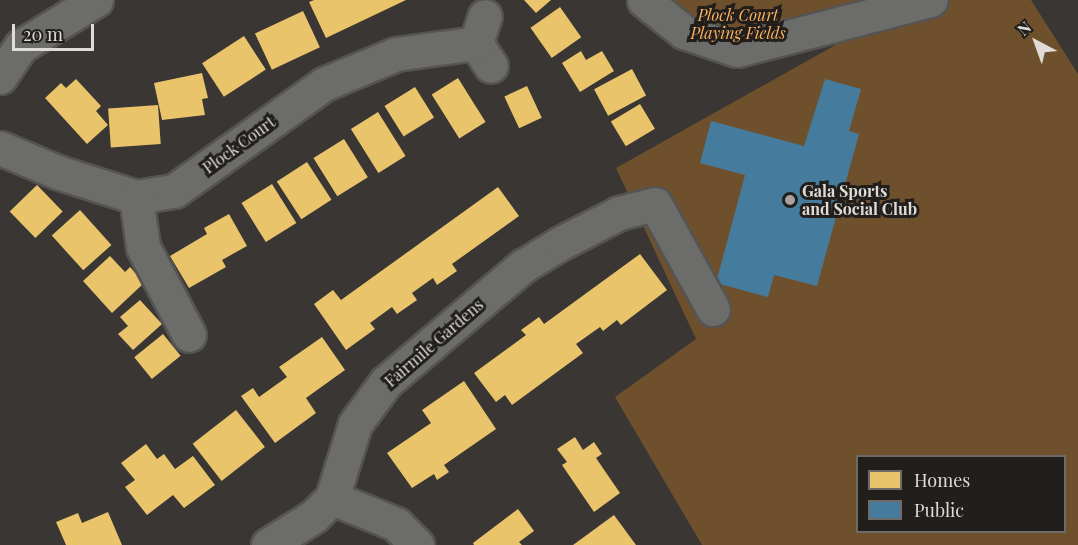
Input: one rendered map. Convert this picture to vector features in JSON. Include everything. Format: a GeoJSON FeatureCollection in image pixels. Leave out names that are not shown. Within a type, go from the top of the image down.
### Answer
{"type":"FeatureCollection","features":[{"type":"Feature","properties":{"kind":"street"},"geometry":{"type":"LineString","coordinates":[[0,77],[21,46],[96,0]]}},
{"type":"Feature","properties":{"kind":"street"},"geometry":{"type":"LineString","coordinates":[[644,0],[684,32],[737,50],[931,0]]}},
{"type":"Feature","properties":{"kind":"street","name":"Plock Court"},"geometry":{"type":"LineString","coordinates":[[0,148],[57,172],[136,197],[174,191],[324,84],[396,54],[484,42]]}},
{"type":"Feature","properties":{"kind":"street"},"geometry":{"type":"LineString","coordinates":[[136,197],[143,247],[189,335]]}},
{"type":"Feature","properties":{"kind":"street","name":"Fairmile Gardens"},"geometry":{"type":"LineString","coordinates":[[268,545],[314,516],[332,498],[355,424],[386,382],[523,266],[555,232],[655,204],[713,309]]}},
{"type":"Feature","properties":{"kind":"street"},"geometry":{"type":"LineString","coordinates":[[332,498],[396,524],[417,545]]}},
{"type":"Feature","properties":{"kind":"green space","name":"Plock Court Playing Fields"},"geometry":{"type":"Polygon","coordinates":[[[644,0],[1031,0],[1078,74],[1078,545],[702,545],[615,397],[696,339],[616,168],[896,11],[737,50],[644,0]]]}},
{"type":"Feature","properties":{"kind":"building: Homes"},"geometry":{"type":"Polygon","coordinates":[[[314,0],[406,0],[326,38],[309,2],[314,0]]]}},
{"type":"Feature","properties":{"kind":"building: Homes"},"geometry":{"type":"Polygon","coordinates":[[[524,0],[551,0],[536,13],[524,0]]]}},
{"type":"Feature","properties":{"kind":"building: Homes"},"geometry":{"type":"Polygon","coordinates":[[[560,7],[581,37],[552,58],[531,28],[560,7]]]}},
{"type":"Feature","properties":{"kind":"building: Homes"},"geometry":{"type":"Polygon","coordinates":[[[303,11],[320,47],[272,70],[255,33],[303,11]]]}},
{"type":"Feature","properties":{"kind":"building: Homes"},"geometry":{"type":"Polygon","coordinates":[[[244,36],[266,70],[224,97],[202,63],[244,36]]]}},
{"type":"Feature","properties":{"kind":"building: Homes"},"geometry":{"type":"Polygon","coordinates":[[[581,51],[586,60],[602,51],[614,71],[580,92],[562,63],[581,51]]]}},
{"type":"Feature","properties":{"kind":"building: Homes"},"geometry":{"type":"Polygon","coordinates":[[[632,69],[646,95],[608,116],[594,89],[632,69]]]}},
{"type":"Feature","properties":{"kind":"building: Homes"},"geometry":{"type":"Polygon","coordinates":[[[202,73],[208,98],[202,99],[205,115],[162,120],[154,83],[202,73]]]}},
{"type":"Feature","properties":{"kind":"building: Homes"},"geometry":{"type":"Polygon","coordinates":[[[458,78],[486,122],[459,139],[432,94],[458,78]]]}},
{"type":"Feature","properties":{"kind":"building: Homes"},"geometry":{"type":"Polygon","coordinates":[[[76,79],[101,106],[96,111],[108,125],[87,144],[45,98],[61,83],[66,88],[76,79]]]}},
{"type":"Feature","properties":{"kind":"building: Homes"},"geometry":{"type":"Polygon","coordinates":[[[527,86],[542,118],[519,128],[504,97],[527,86]]]}},
{"type":"Feature","properties":{"kind":"building: Homes"},"geometry":{"type":"Polygon","coordinates":[[[415,87],[434,118],[404,137],[384,106],[415,87]]]}},
{"type":"Feature","properties":{"kind":"building: Homes"},"geometry":{"type":"Polygon","coordinates":[[[640,104],[655,129],[626,146],[611,122],[640,104]]]}},
{"type":"Feature","properties":{"kind":"building: Homes"},"geometry":{"type":"Polygon","coordinates":[[[158,105],[161,144],[111,147],[108,108],[158,105]]]}},
{"type":"Feature","properties":{"kind":"building: Homes"},"geometry":{"type":"Polygon","coordinates":[[[378,112],[406,156],[378,173],[351,129],[378,112]]]}},
{"type":"Feature","properties":{"kind":"building: Homes"},"geometry":{"type":"Polygon","coordinates":[[[344,139],[368,177],[337,196],[313,158],[344,139]]]}},
{"type":"Feature","properties":{"kind":"building: Homes"},"geometry":{"type":"Polygon","coordinates":[[[307,162],[332,200],[301,219],[277,182],[307,162]]]}},
{"type":"Feature","properties":{"kind":"building: Homes"},"geometry":{"type":"Polygon","coordinates":[[[272,184],[296,223],[266,242],[241,203],[272,184]]]}},
{"type":"Feature","properties":{"kind":"building: Homes"},"geometry":{"type":"Polygon","coordinates":[[[37,185],[63,212],[35,238],[10,211],[37,185]]]}},
{"type":"Feature","properties":{"kind":"building: Homes"},"geometry":{"type":"Polygon","coordinates":[[[498,187],[519,216],[452,264],[457,271],[437,285],[433,278],[412,293],[417,300],[397,314],[392,307],[370,323],[375,329],[346,350],[314,304],[333,290],[341,300],[498,187]]]}},
{"type":"Feature","properties":{"kind":"building: Homes"},"geometry":{"type":"Polygon","coordinates":[[[80,210],[111,245],[83,270],[52,235],[80,210]]]}},
{"type":"Feature","properties":{"kind":"building: Homes"},"geometry":{"type":"Polygon","coordinates":[[[229,214],[247,246],[222,260],[226,267],[189,288],[170,256],[207,234],[204,228],[229,214]]]}},
{"type":"Feature","properties":{"kind":"building: Homes"},"geometry":{"type":"Polygon","coordinates":[[[640,254],[667,290],[621,325],[617,320],[603,331],[600,327],[576,344],[583,353],[512,405],[505,395],[496,402],[474,373],[526,335],[521,330],[539,317],[544,324],[640,254]]]}},
{"type":"Feature","properties":{"kind":"building: Homes"},"geometry":{"type":"Polygon","coordinates":[[[110,256],[125,272],[130,267],[144,283],[112,313],[83,281],[110,256]]]}},
{"type":"Feature","properties":{"kind":"building: Homes"},"geometry":{"type":"Polygon","coordinates":[[[140,300],[162,324],[133,350],[118,334],[128,326],[120,317],[140,300]]]}},
{"type":"Feature","properties":{"kind":"building: Homes"},"geometry":{"type":"Polygon","coordinates":[[[163,334],[181,356],[152,379],[134,357],[163,334]]]}},
{"type":"Feature","properties":{"kind":"building: Homes"},"geometry":{"type":"Polygon","coordinates":[[[322,337],[345,370],[306,398],[316,413],[275,443],[241,396],[253,388],[259,397],[287,377],[279,367],[322,337]]]}},
{"type":"Feature","properties":{"kind":"building: Homes"},"geometry":{"type":"Polygon","coordinates":[[[464,381],[496,429],[444,465],[449,472],[437,480],[434,474],[412,488],[387,453],[431,423],[422,410],[464,381]]]}},
{"type":"Feature","properties":{"kind":"building: Homes"},"geometry":{"type":"Polygon","coordinates":[[[236,410],[265,447],[222,481],[193,444],[236,410]]]}},
{"type":"Feature","properties":{"kind":"building: Homes"},"geometry":{"type":"Polygon","coordinates":[[[575,437],[583,450],[594,442],[602,454],[596,458],[620,493],[594,512],[562,465],[567,462],[557,449],[575,437]]]}},
{"type":"Feature","properties":{"kind":"building: Homes"},"geometry":{"type":"Polygon","coordinates":[[[146,444],[157,459],[164,454],[175,469],[193,456],[215,485],[184,508],[173,495],[147,515],[125,487],[135,480],[121,463],[146,444]]]}},
{"type":"Feature","properties":{"kind":"building: Homes"},"geometry":{"type":"Polygon","coordinates":[[[518,509],[534,531],[519,542],[522,545],[474,545],[473,543],[518,509]]]}},
{"type":"Feature","properties":{"kind":"building: Homes"},"geometry":{"type":"Polygon","coordinates":[[[108,512],[122,545],[66,545],[56,522],[78,513],[82,523],[108,512]]]}},
{"type":"Feature","properties":{"kind":"building: Homes"},"geometry":{"type":"Polygon","coordinates":[[[614,515],[636,545],[573,545],[614,515]]]}},
{"type":"Feature","properties":{"kind":"building: Public","name":"Gala Sports and Social Club"},"geometry":{"type":"Polygon","coordinates":[[[825,79],[861,89],[849,131],[859,134],[817,286],[774,275],[768,297],[716,283],[745,175],[700,163],[711,121],[804,146],[825,79]]]}},
{"type":"Feature","properties":{"kind":"place","name":"Gala Sports and Social Club"},"geometry":{"type":"Point","coordinates":[790,200]}}]}
